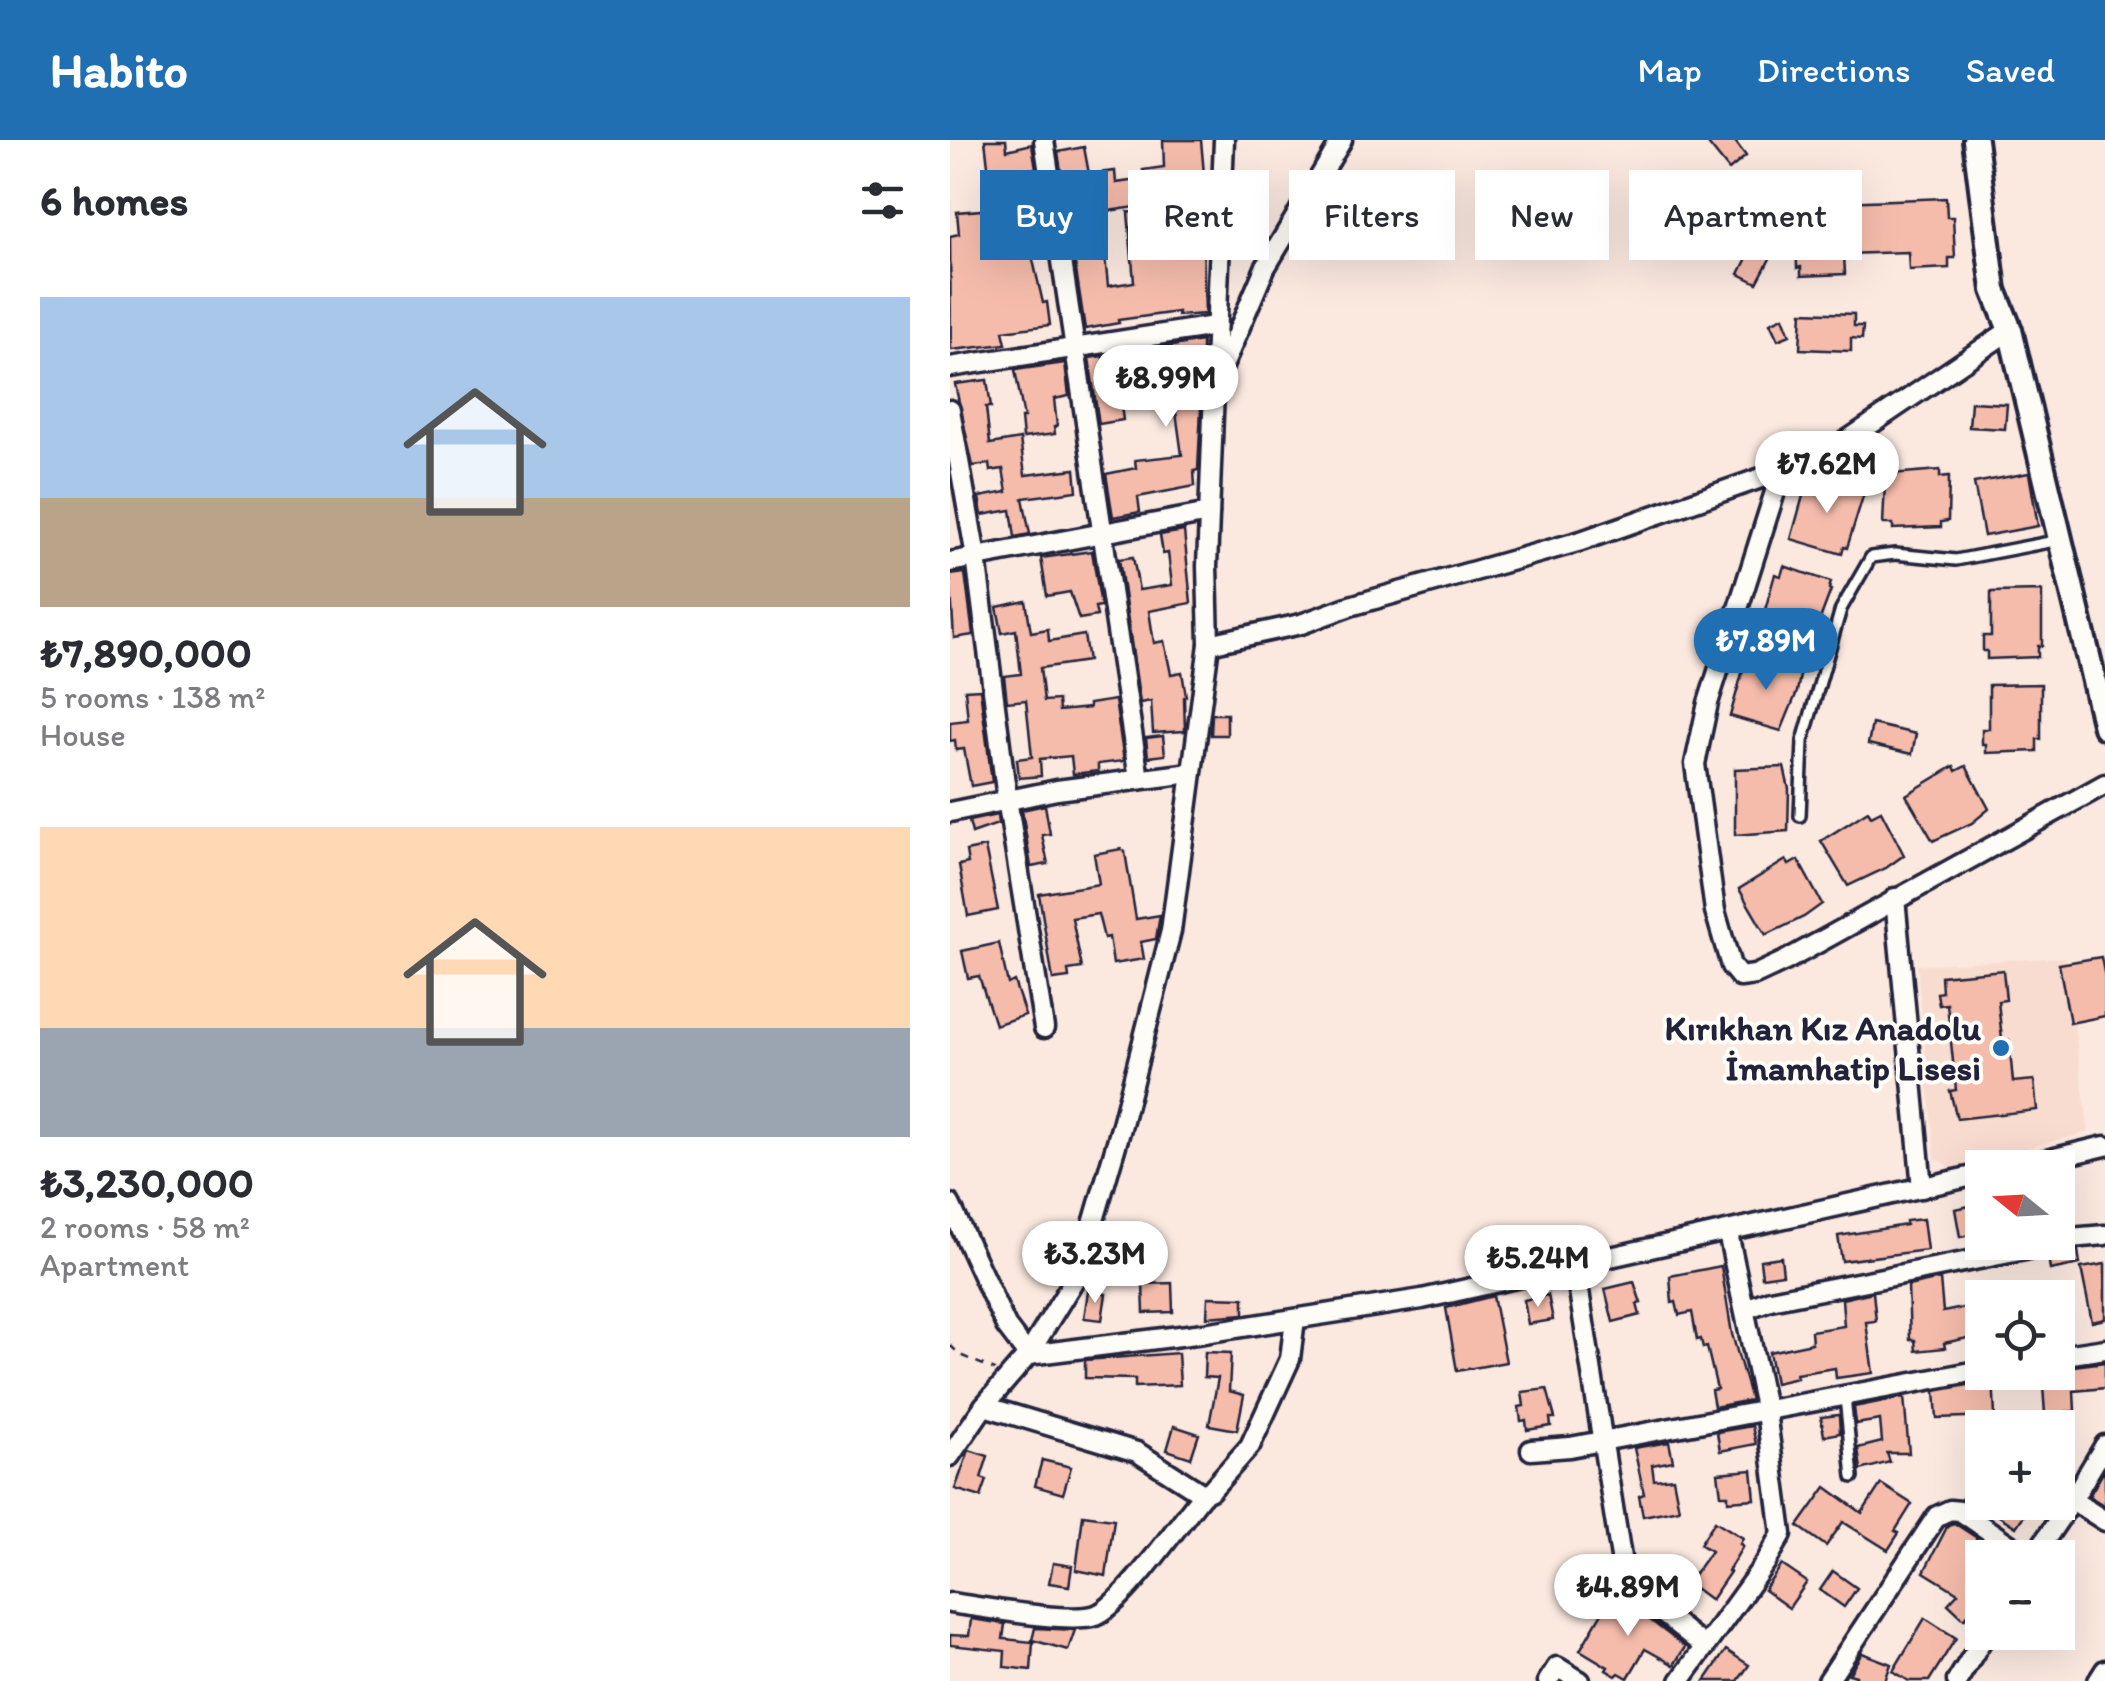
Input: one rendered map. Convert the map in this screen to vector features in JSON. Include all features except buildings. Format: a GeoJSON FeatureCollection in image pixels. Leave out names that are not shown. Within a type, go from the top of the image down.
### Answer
{"type":"FeatureCollection","features":[{"type":"Feature","properties":{"kind":"street"},"geometry":{"type":"LineString","coordinates":[[1044,140],[1139,779]]}},
{"type":"Feature","properties":{"kind":"street"},"geometry":{"type":"LineString","coordinates":[[950,1456],[984,1406],[1028,1356],[1079,1272],[1172,931],[1208,644],[1214,326],[1224,140]]}},
{"type":"Feature","properties":{"kind":"street"},"geometry":{"type":"LineString","coordinates":[[1213,388],[1265,268],[1342,140]]}},
{"type":"Feature","properties":{"kind":"street"},"geometry":{"type":"LineString","coordinates":[[1975,140],[1994,290],[2010,330],[2105,727]]}},
{"type":"Feature","properties":{"kind":"street"},"geometry":{"type":"LineString","coordinates":[[950,367],[1214,326]]}},
{"type":"Feature","properties":{"kind":"street"},"geometry":{"type":"LineString","coordinates":[[1208,644],[1301,624],[1350,606],[1580,541],[1824,456],[2010,330]]}},
{"type":"Feature","properties":{"kind":"street"},"geometry":{"type":"LineString","coordinates":[[950,410],[976,557],[1007,799],[1044,1028]]}},
{"type":"Feature","properties":{"kind":"street"},"geometry":{"type":"LineString","coordinates":[[1776,472],[1775,492],[1697,745],[1700,806],[1714,911],[1732,966],[1740,977],[1755,976],[2105,784]]}},
{"type":"Feature","properties":{"kind":"street"},"geometry":{"type":"LineString","coordinates":[[950,562],[1209,513]]}},
{"type":"Feature","properties":{"kind":"street"},"geometry":{"type":"LineString","coordinates":[[950,812],[1007,799],[1191,774]]}},
{"type":"Feature","properties":{"kind":"street"},"geometry":{"type":"LineString","coordinates":[[1895,898],[1922,1188]]}},
{"type":"Feature","properties":{"kind":"street"},"geometry":{"type":"LineString","coordinates":[[2075,1153],[2105,1146]]}},
{"type":"Feature","properties":{"kind":"street"},"geometry":{"type":"LineString","coordinates":[[1028,1356],[1422,1299],[1965,1178]]}},
{"type":"Feature","properties":{"kind":"street"},"geometry":{"type":"LineString","coordinates":[[950,1204],[1006,1326],[1028,1356]]}},
{"type":"Feature","properties":{"kind":"street"},"geometry":{"type":"LineString","coordinates":[[1680,1681],[1782,1534],[1766,1412],[1728,1233]]}},
{"type":"Feature","properties":{"kind":"street"},"geometry":{"type":"LineString","coordinates":[[2075,1237],[2105,1235]]}},
{"type":"Feature","properties":{"kind":"street"},"geometry":{"type":"LineString","coordinates":[[1746,1308],[1974,1260]]}},
{"type":"Feature","properties":{"kind":"street"},"geometry":{"type":"LineString","coordinates":[[1576,1266],[1625,1583],[1705,1646]]}},
{"type":"Feature","properties":{"kind":"street"},"geometry":{"type":"LineString","coordinates":[[950,1603],[1070,1617],[1096,1615],[1116,1601],[1202,1494],[1211,1490],[1250,1446],[1290,1359],[1294,1319]]}},
{"type":"Feature","properties":{"kind":"street"},"geometry":{"type":"LineString","coordinates":[[2075,1353],[2105,1349]]}},
{"type":"Feature","properties":{"kind":"street"},"geometry":{"type":"LineString","coordinates":[[1531,1450],[1766,1412],[1965,1373]]}},
{"type":"Feature","properties":{"kind":"street"},"geometry":{"type":"LineString","coordinates":[[984,1406],[1137,1452],[1202,1494]]}},
{"type":"Feature","properties":{"kind":"street"},"geometry":{"type":"LineString","coordinates":[[2075,1495],[2105,1446]]}},
{"type":"Feature","properties":{"kind":"street"},"geometry":{"type":"LineString","coordinates":[[2075,1502],[2105,1521]]}},
{"type":"Feature","properties":{"kind":"street"},"geometry":{"type":"LineString","coordinates":[[1828,1681],[1937,1516],[1950,1510],[1960,1511],[2004,1540]]}},
{"type":"Feature","properties":{"kind":"street"},"geometry":{"type":"LineString","coordinates":[[1957,1681],[1976,1650]]}},
{"type":"Feature","properties":{"kind":"street"},"geometry":{"type":"LineString","coordinates":[[1548,1681],[1557,1667],[1580,1681]]}},
{"type":"Feature","properties":{"kind":"street"},"geometry":{"type":"LineString","coordinates":[[2098,1681],[2105,1670]]}},
{"type":"Feature","properties":{"kind":"lane"},"geometry":{"type":"LineString","coordinates":[[1800,816],[1803,741],[1841,609],[1871,558],[1895,554],[1956,560],[2062,539]]}},
{"type":"Feature","properties":{"kind":"lane"},"geometry":{"type":"LineString","coordinates":[[1845,1396],[1853,1477]]}},
{"type":"Feature","properties":{"kind":"path"},"geometry":{"type":"LineString","coordinates":[[951,1346],[960,1355],[1010,1377]]}},
{"type":"Feature","properties":{"kind":"shaded area","name":"Kırıkhan Kız Anadolu İmamhatip Lisesi"},"geometry":{"type":"Polygon","coordinates":[[[2065,957],[2089,1132],[2020,1150],[1965,1150],[1965,1164],[1950,1168],[1935,1158],[1917,965],[2065,957]]]}},
{"type":"Feature","properties":{"kind":"place","name":"Kırıkhan Kız Anadolu İmamhatip Lisesi"},"geometry":{"type":"Point","coordinates":[2001,1048]}}]}
